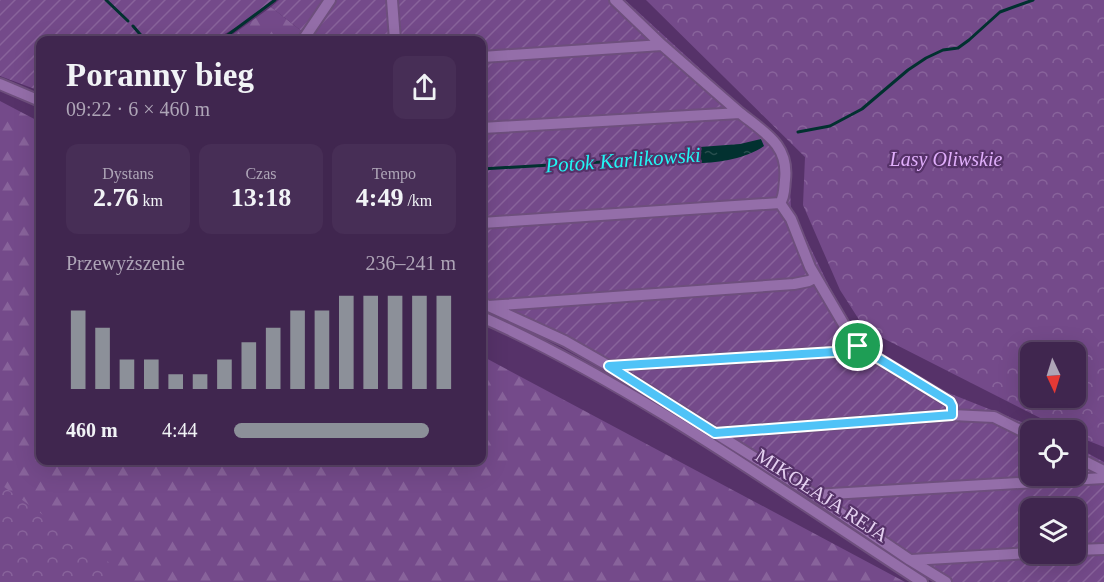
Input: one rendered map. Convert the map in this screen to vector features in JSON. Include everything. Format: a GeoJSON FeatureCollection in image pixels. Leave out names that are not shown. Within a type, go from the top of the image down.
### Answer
{"type":"FeatureCollection","features":[{"type":"Feature","properties":{"kind":"street"},"geometry":{"type":"LineString","coordinates":[[306,36],[330,0]]}},
{"type":"Feature","properties":{"kind":"street"},"geometry":{"type":"LineString","coordinates":[[392,0],[395,36]]}},
{"type":"Feature","properties":{"kind":"street"},"geometry":{"type":"LineString","coordinates":[[615,0],[662,45],[767,135],[783,152],[786,175],[783,198],[780,203]]}},
{"type":"Feature","properties":{"kind":"street"},"geometry":{"type":"LineString","coordinates":[[486,57],[662,45]]}},
{"type":"Feature","properties":{"kind":"street"},"geometry":{"type":"LineString","coordinates":[[0,84],[36,99]]}},
{"type":"Feature","properties":{"kind":"street"},"geometry":{"type":"LineString","coordinates":[[486,128],[740,113]]}},
{"type":"Feature","properties":{"kind":"street"},"geometry":{"type":"LineString","coordinates":[[486,223],[780,203]]}},
{"type":"Feature","properties":{"kind":"street"},"geometry":{"type":"LineString","coordinates":[[780,203],[791,219],[816,277],[858,346],[950,402],[952,415]]}},
{"type":"Feature","properties":{"kind":"street"},"geometry":{"type":"LineString","coordinates":[[486,304],[794,284],[816,277]]}},
{"type":"Feature","properties":{"kind":"street"},"geometry":{"type":"LineString","coordinates":[[486,305],[565,340],[609,366],[814,495],[946,582]]}},
{"type":"Feature","properties":{"kind":"street","name":"MIKOŁAJA REJA"},"geometry":{"type":"LineString","coordinates":[[486,319],[532,339],[628,393],[922,582]]}},
{"type":"Feature","properties":{"kind":"street"},"geometry":{"type":"LineString","coordinates":[[609,366],[850,351],[858,346]]}},
{"type":"Feature","properties":{"kind":"street"},"geometry":{"type":"LineString","coordinates":[[715,433],[952,415],[994,417],[1020,430]]}},
{"type":"Feature","properties":{"kind":"street"},"geometry":{"type":"LineString","coordinates":[[1086,462],[1104,471]]}},
{"type":"Feature","properties":{"kind":"street"},"geometry":{"type":"LineString","coordinates":[[814,495],[1104,478]]}},
{"type":"Feature","properties":{"kind":"street"},"geometry":{"type":"LineString","coordinates":[[1086,550],[1104,549]]}},
{"type":"Feature","properties":{"kind":"street"},"geometry":{"type":"LineString","coordinates":[[910,560],[1020,554]]}},
{"type":"Feature","properties":{"kind":"green space"},"geometry":{"type":"Polygon","coordinates":[[[0,0],[273,0],[242,24],[221,36],[36,36],[36,90],[0,76],[0,0]]]}},
{"type":"Feature","properties":{"kind":"green space"},"geometry":{"type":"Polygon","coordinates":[[[279,0],[625,0],[768,131],[788,154],[791,208],[829,286],[857,336],[894,366],[931,386],[1020,421],[1020,486],[1086,486],[1086,452],[1104,462],[1104,582],[944,582],[582,356],[486,308],[486,36],[302,36],[304,33],[271,7],[279,0]]]}},
{"type":"Feature","properties":{"kind":"green space","name":"Lasy Oliwskie"},"geometry":{"type":"Polygon","coordinates":[[[646,0],[1104,0],[1104,447],[1086,440],[1086,420],[1044,420],[1021,408],[1086,408],[1086,342],[1020,342],[1020,408],[865,329],[840,290],[803,205],[805,157],[646,0]]]}},
{"type":"Feature","properties":{"kind":"green space"},"geometry":{"type":"Polygon","coordinates":[[[271,7],[304,33],[302,36],[231,36],[271,7]]]}},
{"type":"Feature","properties":{"kind":"green space"},"geometry":{"type":"Polygon","coordinates":[[[0,101],[36,120],[36,465],[486,465],[486,358],[905,582],[0,582],[0,101]]]}},
{"type":"Feature","properties":{"kind":"green space"},"geometry":{"type":"Polygon","coordinates":[[[0,484],[121,571],[123,582],[0,582],[0,484]]]}},
{"type":"Feature","properties":{"kind":"water"},"geometry":{"type":"Polygon","coordinates":[[[761,139],[764,146],[749,154],[724,161],[699,163],[700,147],[740,144],[761,139]]]}},
{"type":"Feature","properties":{"kind":"waterway","name":"Potok Karlikowski"},"geometry":{"type":"LineString","coordinates":[[106,0],[128,21]]}},
{"type":"Feature","properties":{"kind":"waterway"},"geometry":{"type":"LineString","coordinates":[[226,36],[275,0]]}},
{"type":"Feature","properties":{"kind":"waterway","name":"Potok Karlikowski"},"geometry":{"type":"LineString","coordinates":[[798,132],[830,126],[862,109],[908,70],[926,58],[943,50],[958,48],[1000,12],[1033,0]]}},
{"type":"Feature","properties":{"kind":"waterway","name":"Potok Karlikowski"},"geometry":{"type":"LineString","coordinates":[[133,26],[142,36]]}},
{"type":"Feature","properties":{"kind":"waterway","name":"Potok Karlikowski"},"geometry":{"type":"LineString","coordinates":[[486,169],[636,160],[674,154],[703,155]]}},
{"type":"Feature","properties":{"kind":"route"},"geometry":{"type":"LineString","coordinates":[[858,346],[950,402],[952,415],[715,433],[609,366],[850,351],[858,346]]}}]}
